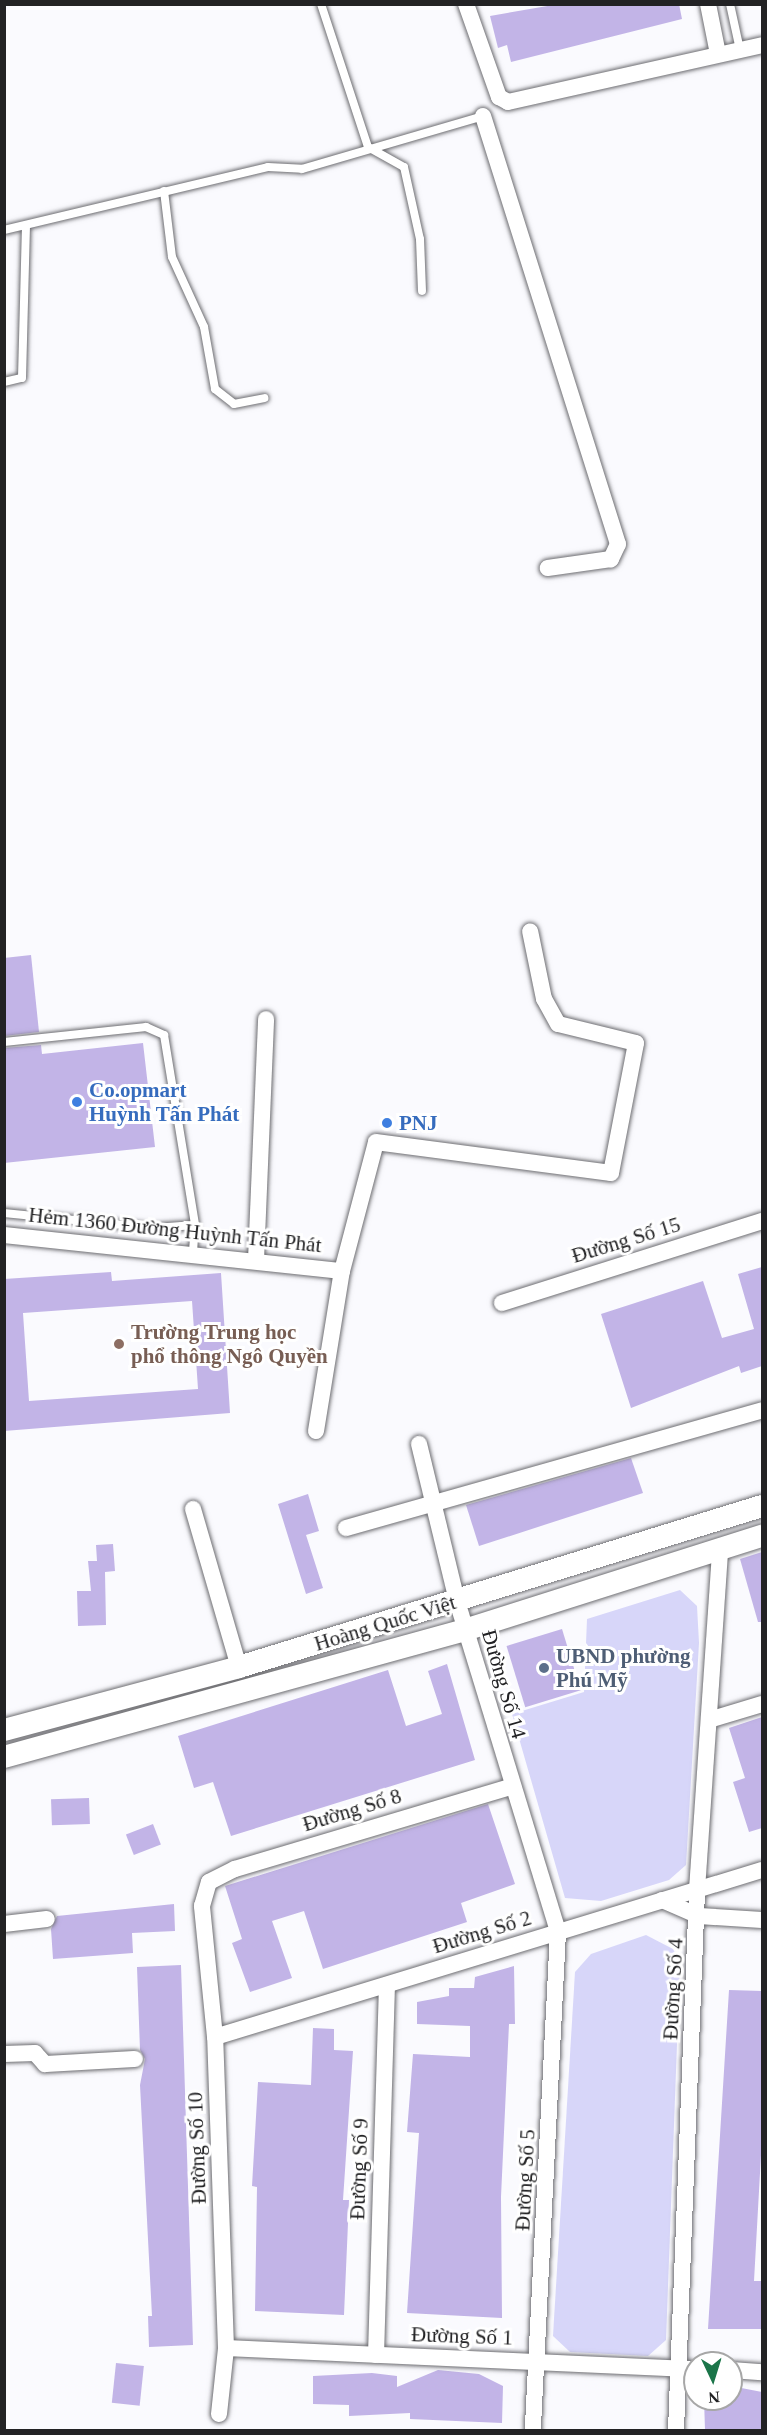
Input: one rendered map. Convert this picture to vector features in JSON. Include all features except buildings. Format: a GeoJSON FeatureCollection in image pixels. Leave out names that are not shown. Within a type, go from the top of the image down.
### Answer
{"type":"FeatureCollection","features":[{"type":"Feature","properties":{"kind":"main road","name":"Hoàng Quốc Việt"},"geometry":{"type":"LineString","coordinates":[[4,1730],[239,1667],[762,1506]]}},
{"type":"Feature","properties":{"kind":"main road","name":"Hoàng Quốc Việt"},"geometry":{"type":"LineString","coordinates":[[4,1757],[465,1630],[762,1536]]}},
{"type":"Feature","properties":{"kind":"street"},"geometry":{"type":"LineString","coordinates":[[466,4],[499,97],[508,102],[762,45]]}},
{"type":"Feature","properties":{"kind":"street"},"geometry":{"type":"LineString","coordinates":[[708,4],[718,54]]}},
{"type":"Feature","properties":{"kind":"street"},"geometry":{"type":"LineString","coordinates":[[483,116],[618,544],[611,559],[548,568]]}},
{"type":"Feature","properties":{"kind":"street"},"geometry":{"type":"LineString","coordinates":[[316,1431],[342,1270],[376,1142],[610,1173],[636,1043],[558,1024],[544,999],[530,931]]}},
{"type":"Feature","properties":{"kind":"street"},"geometry":{"type":"LineString","coordinates":[[256,1260],[266,1019]]}},
{"type":"Feature","properties":{"kind":"street","name":"Đường Số 15"},"geometry":{"type":"LineString","coordinates":[[502,1303],[762,1221]]}},
{"type":"Feature","properties":{"kind":"street","name":"Hẻm 1360 Đường Huỳnh Tấn Phát"},"geometry":{"type":"LineString","coordinates":[[4,1235],[193,1252],[342,1270]]}},
{"type":"Feature","properties":{"kind":"street"},"geometry":{"type":"LineString","coordinates":[[346,1528],[762,1410]]}},
{"type":"Feature","properties":{"kind":"street","name":"Đường Số 14"},"geometry":{"type":"LineString","coordinates":[[419,1444],[465,1630],[510,1786],[558,1932]]}},
{"type":"Feature","properties":{"kind":"street"},"geometry":{"type":"LineString","coordinates":[[193,1509],[239,1667]]}},
{"type":"Feature","properties":{"kind":"street","name":"Đường Số 4"},"geometry":{"type":"LineString","coordinates":[[687,2351],[699,1916],[697,1890],[712,1719],[720,1550]]}},
{"type":"Feature","properties":{"kind":"street"},"geometry":{"type":"LineString","coordinates":[[712,1719],[762,1704]]}},
{"type":"Feature","properties":{"kind":"street","name":"Đường Số 8"},"geometry":{"type":"LineString","coordinates":[[209,1882],[235,1869],[510,1786]]}},
{"type":"Feature","properties":{"kind":"street","name":"Đường Số 2"},"geometry":{"type":"LineString","coordinates":[[215,2037],[762,1870]]}},
{"type":"Feature","properties":{"kind":"street","name":"Đường Số 10"},"geometry":{"type":"LineString","coordinates":[[209,1882],[202,1906],[215,2037],[226,2348],[219,2414]]}},
{"type":"Feature","properties":{"kind":"street"},"geometry":{"type":"LineString","coordinates":[[662,1900],[699,1916],[762,1920]]}},
{"type":"Feature","properties":{"kind":"street"},"geometry":{"type":"LineString","coordinates":[[4,1924],[47,1919]]}},
{"type":"Feature","properties":{"kind":"street","name":"Đường Số 5"},"geometry":{"type":"LineString","coordinates":[[533,2430],[558,1932]]}},
{"type":"Feature","properties":{"kind":"street","name":"Đường Số 9"},"geometry":{"type":"LineString","coordinates":[[376,2355],[387,1985]]}},
{"type":"Feature","properties":{"kind":"street"},"geometry":{"type":"LineString","coordinates":[[4,2054],[36,2053],[45,2064],[135,2059]]}},
{"type":"Feature","properties":{"kind":"street","name":"Đường Số 1"},"geometry":{"type":"LineString","coordinates":[[226,2348],[683,2368]]}},
{"type":"Feature","properties":{"kind":"street"},"geometry":{"type":"LineString","coordinates":[[743,2371],[762,2372]]}},
{"type":"Feature","properties":{"kind":"street","name":"Đường Số 4"},"geometry":{"type":"LineString","coordinates":[[676,2430],[683,2391]]}},
{"type":"Feature","properties":{"kind":"lane"},"geometry":{"type":"LineString","coordinates":[[321,4],[368,147],[404,167],[420,239],[422,291]]}},
{"type":"Feature","properties":{"kind":"lane"},"geometry":{"type":"LineString","coordinates":[[730,4],[740,50]]}},
{"type":"Feature","properties":{"kind":"lane"},"geometry":{"type":"LineString","coordinates":[[4,230],[26,228],[164,191],[268,167],[302,169],[368,147],[483,116]]}},
{"type":"Feature","properties":{"kind":"lane"},"geometry":{"type":"LineString","coordinates":[[164,191],[172,257],[204,327],[215,389],[234,404],[264,398]]}},
{"type":"Feature","properties":{"kind":"lane"},"geometry":{"type":"LineString","coordinates":[[4,382],[22,378],[26,228]]}},
{"type":"Feature","properties":{"kind":"lane"},"geometry":{"type":"LineString","coordinates":[[4,1042],[146,1027],[164,1035],[195,1225],[193,1252]]}},
{"type":"Feature","properties":{"kind":"lane"},"geometry":{"type":"LineString","coordinates":[[4,1213],[154,1228],[195,1225]]}},
{"type":"Feature","properties":{"kind":"shaded area"},"geometry":{"type":"Polygon","coordinates":[[[680,1590],[697,1606],[699,1643],[686,1865],[669,1880],[601,1901],[565,1898],[512,1714],[584,1692],[587,1619],[680,1590]]]}},
{"type":"Feature","properties":{"kind":"shaded area"},"geometry":{"type":"Polygon","coordinates":[[[646,1935],[673,1949],[680,1963],[666,2340],[648,2356],[570,2352],[553,2336],[575,1972],[591,1954],[646,1935]]]}},
{"type":"Feature","properties":{"kind":"place","name":"Co.opmart Huỳnh Tấn Phát"},"geometry":{"type":"Point","coordinates":[77,1102]}},
{"type":"Feature","properties":{"kind":"place","name":"PNJ"},"geometry":{"type":"Point","coordinates":[387,1123]}},
{"type":"Feature","properties":{"kind":"place","name":"Trường Trung học phổ thông Ngô Quyền"},"geometry":{"type":"Point","coordinates":[119,1344]}},
{"type":"Feature","properties":{"kind":"place","name":"UBND phường Phú Mỹ"},"geometry":{"type":"Point","coordinates":[544,1668]}}]}
